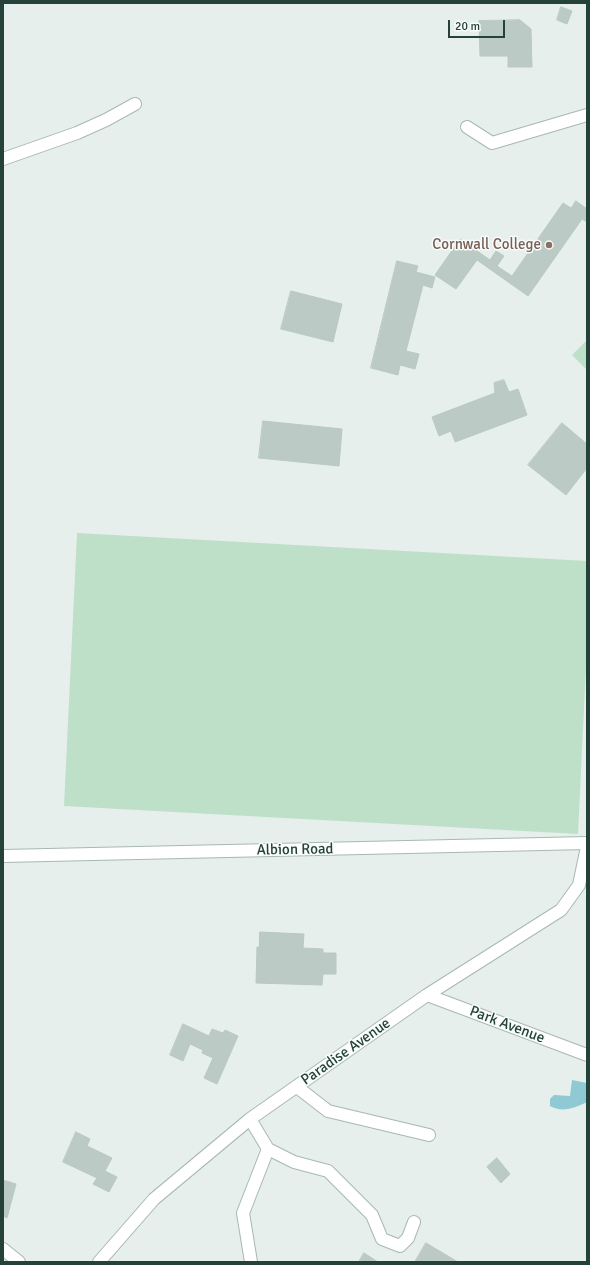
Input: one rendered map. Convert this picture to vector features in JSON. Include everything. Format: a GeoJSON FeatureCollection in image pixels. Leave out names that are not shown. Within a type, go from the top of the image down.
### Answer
{"type":"FeatureCollection","features":[{"type":"Feature","properties":{"kind":"street"},"geometry":{"type":"LineString","coordinates":[[3,159],[76,133],[106,120],[135,104]]}},
{"type":"Feature","properties":{"kind":"street"},"geometry":{"type":"LineString","coordinates":[[467,127],[492,143],[587,115]]}},
{"type":"Feature","properties":{"kind":"street","name":"Albion Road"},"geometry":{"type":"LineString","coordinates":[[3,856],[587,843]]}},
{"type":"Feature","properties":{"kind":"street","name":"Paradise Avenue"},"geometry":{"type":"LineString","coordinates":[[98,1262],[154,1199],[250,1119],[427,995],[561,910],[579,885],[587,848]]}},
{"type":"Feature","properties":{"kind":"street","name":"Park Avenue"},"geometry":{"type":"LineString","coordinates":[[427,995],[587,1055]]}},
{"type":"Feature","properties":{"kind":"street"},"geometry":{"type":"LineString","coordinates":[[297,1087],[328,1111],[429,1135]]}},
{"type":"Feature","properties":{"kind":"street"},"geometry":{"type":"LineString","coordinates":[[250,1119],[268,1149],[294,1162],[328,1171],[372,1215],[382,1239],[400,1246],[408,1238],[414,1222]]}},
{"type":"Feature","properties":{"kind":"street"},"geometry":{"type":"LineString","coordinates":[[251,1262],[243,1213],[268,1149]]}},
{"type":"Feature","properties":{"kind":"street"},"geometry":{"type":"LineString","coordinates":[[3,1249],[19,1262]]}},
{"type":"Feature","properties":{"kind":"green space"},"geometry":{"type":"Polygon","coordinates":[[[587,340],[587,370],[572,355],[587,340]]]}},
{"type":"Feature","properties":{"kind":"green space"},"geometry":{"type":"Polygon","coordinates":[[[77,533],[587,561],[587,646],[578,834],[64,806],[77,533]]]}},
{"type":"Feature","properties":{"kind":"water"},"geometry":{"type":"Polygon","coordinates":[[[572,1080],[587,1083],[587,1102],[568,1109],[559,1109],[550,1106],[550,1099],[554,1095],[570,1096],[572,1080]]]}},
{"type":"Feature","properties":{"kind":"building"},"geometry":{"type":"Polygon","coordinates":[[[561,7],[572,11],[567,24],[557,20],[561,7]]]}},
{"type":"Feature","properties":{"kind":"building"},"geometry":{"type":"Polygon","coordinates":[[[520,20],[531,29],[532,67],[508,67],[508,56],[480,56],[479,21],[520,20]]]}},
{"type":"Feature","properties":{"kind":"building","name":"Cornwall College"},"geometry":{"type":"Polygon","coordinates":[[[576,201],[587,209],[587,222],[582,219],[528,296],[477,260],[456,289],[435,275],[460,239],[490,260],[496,251],[504,256],[497,266],[512,276],[563,203],[571,208],[576,201]]]}},
{"type":"Feature","properties":{"kind":"building"},"geometry":{"type":"Polygon","coordinates":[[[397,261],[418,266],[416,272],[435,277],[432,288],[423,285],[406,351],[419,354],[415,369],[400,365],[398,375],[371,368],[397,261]]]}},
{"type":"Feature","properties":{"kind":"building"},"geometry":{"type":"Polygon","coordinates":[[[291,291],[342,304],[333,342],[281,329],[291,291]]]}},
{"type":"Feature","properties":{"kind":"building"},"geometry":{"type":"Polygon","coordinates":[[[504,380],[509,392],[518,389],[527,415],[455,442],[451,431],[439,436],[432,417],[495,393],[494,383],[504,380]]]}},
{"type":"Feature","properties":{"kind":"building"},"geometry":{"type":"Polygon","coordinates":[[[263,421],[342,429],[339,466],[259,458],[263,421]]]}},
{"type":"Feature","properties":{"kind":"building"},"geometry":{"type":"Polygon","coordinates":[[[562,423],[587,444],[587,468],[566,495],[528,465],[562,423]]]}},
{"type":"Feature","properties":{"kind":"building"},"geometry":{"type":"Polygon","coordinates":[[[260,932],[304,934],[303,948],[323,949],[323,953],[336,953],[336,974],[323,974],[322,985],[256,983],[257,947],[259,947],[260,932]]]}},
{"type":"Feature","properties":{"kind":"building"},"geometry":{"type":"Polygon","coordinates":[[[183,1024],[209,1036],[212,1029],[223,1033],[225,1030],[238,1036],[217,1084],[204,1078],[213,1058],[202,1053],[203,1050],[190,1044],[183,1061],[170,1055],[183,1024]]]}},
{"type":"Feature","properties":{"kind":"building"},"geometry":{"type":"Polygon","coordinates":[[[76,1132],[90,1139],[87,1146],[112,1158],[105,1171],[117,1177],[109,1192],[93,1184],[97,1178],[63,1162],[76,1132]]]}},
{"type":"Feature","properties":{"kind":"building"},"geometry":{"type":"Polygon","coordinates":[[[497,1158],[510,1174],[501,1183],[487,1167],[497,1158]]]}},
{"type":"Feature","properties":{"kind":"building"},"geometry":{"type":"Polygon","coordinates":[[[3,1180],[16,1184],[7,1218],[3,1216],[3,1180]]]}},
{"type":"Feature","properties":{"kind":"building"},"geometry":{"type":"Polygon","coordinates":[[[426,1243],[458,1262],[415,1262],[426,1243]]]}},
{"type":"Feature","properties":{"kind":"building"},"geometry":{"type":"Polygon","coordinates":[[[364,1253],[378,1262],[359,1262],[364,1253]]]}},
{"type":"Feature","properties":{"kind":"place","name":"Cornwall College"},"geometry":{"type":"Point","coordinates":[549,245]}}]}
